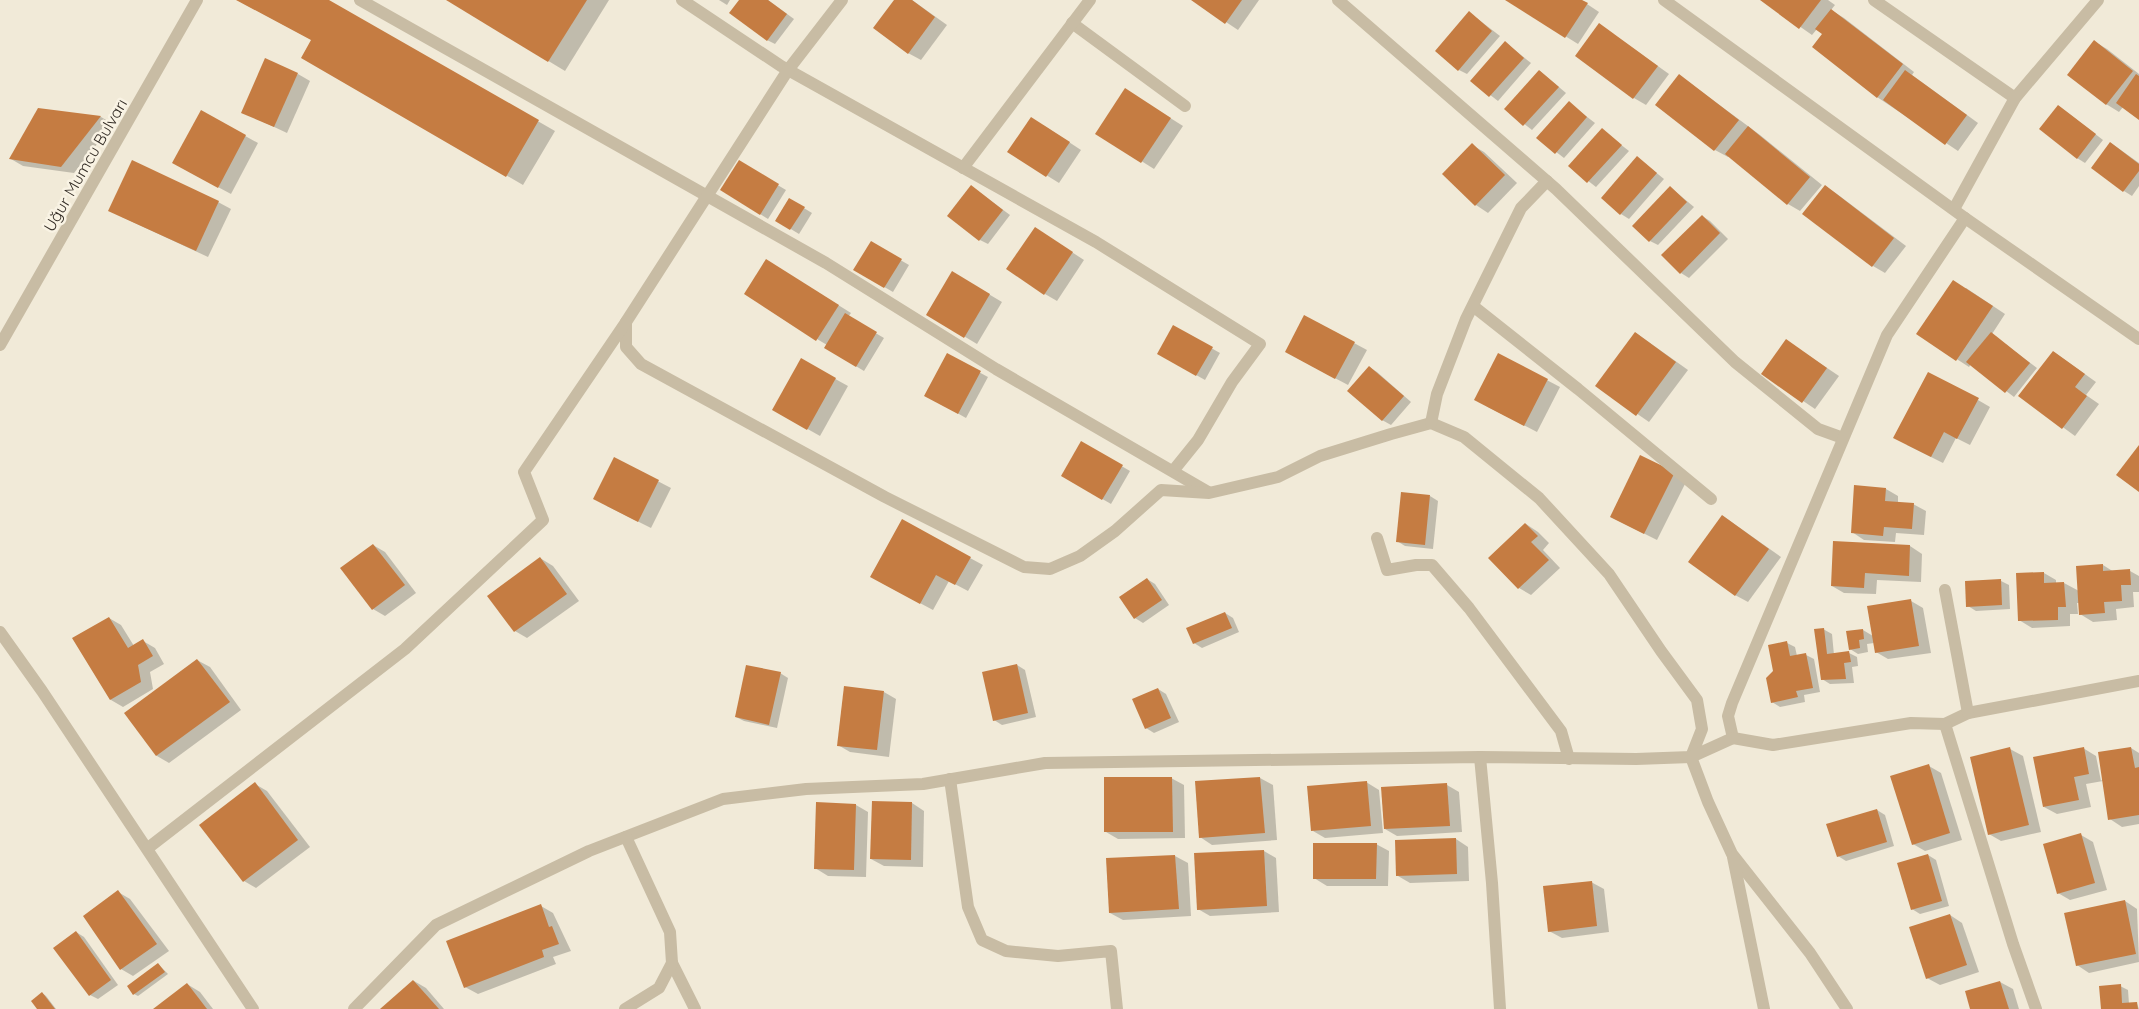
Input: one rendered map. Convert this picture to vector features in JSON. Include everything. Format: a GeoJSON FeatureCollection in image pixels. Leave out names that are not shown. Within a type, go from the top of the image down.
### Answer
{"type":"FeatureCollection","features":[{"type":"Feature","properties":{"kind":"street","name":"Uğur Mumcu Bulvarı"},"geometry":{"type":"LineString","coordinates":[[0,345],[198,0]]}},
{"type":"Feature","properties":{"kind":"street"},"geometry":{"type":"LineString","coordinates":[[360,0],[826,263],[996,369],[1210,493]]}},
{"type":"Feature","properties":{"kind":"street"},"geometry":{"type":"LineString","coordinates":[[682,0],[788,70],[1096,242],[1260,344],[1232,382],[1198,440],[1173,471]]}},
{"type":"Feature","properties":{"kind":"street"},"geometry":{"type":"LineString","coordinates":[[148,848],[405,649],[543,520],[524,472],[626,322],[788,70],[842,0]]}},
{"type":"Feature","properties":{"kind":"street"},"geometry":{"type":"LineString","coordinates":[[963,168],[1090,0]]}},
{"type":"Feature","properties":{"kind":"street"},"geometry":{"type":"LineString","coordinates":[[1338,0],[1547,181],[1735,362],[1818,429],[1843,438]]}},
{"type":"Feature","properties":{"kind":"street"},"geometry":{"type":"LineString","coordinates":[[1664,0],[1965,218],[2139,340]]}},
{"type":"Feature","properties":{"kind":"street"},"geometry":{"type":"LineString","coordinates":[[1874,0],[2015,98]]}},
{"type":"Feature","properties":{"kind":"street"},"geometry":{"type":"LineString","coordinates":[[1954,209],[2015,98],[2098,0]]}},
{"type":"Feature","properties":{"kind":"street"},"geometry":{"type":"LineString","coordinates":[[1072,23],[1185,106]]}},
{"type":"Feature","properties":{"kind":"street"},"geometry":{"type":"LineString","coordinates":[[1431,423],[1437,394],[1473,306],[1521,208],[1547,181]]}},
{"type":"Feature","properties":{"kind":"street"},"geometry":{"type":"LineString","coordinates":[[1733,738],[1728,716],[1732,704],[1887,335],[1965,218]]}},
{"type":"Feature","properties":{"kind":"street"},"geometry":{"type":"LineString","coordinates":[[1473,306],[1578,389],[1711,499]]}},
{"type":"Feature","properties":{"kind":"street"},"geometry":{"type":"LineString","coordinates":[[626,322],[626,347],[641,364],[885,496],[1024,567],[1050,569],[1080,556],[1115,532],[1161,490],[1210,493],[1278,477],[1320,456],[1431,423],[1464,437],[1539,498],[1609,574],[1697,700],[1702,729],[1691,757],[1708,802],[1732,854],[1764,1009]]}},
{"type":"Feature","properties":{"kind":"street"},"geometry":{"type":"LineString","coordinates":[[1377,538],[1387,570],[1416,565],[1432,565],[1469,608],[1562,731],[1570,759]]}},
{"type":"Feature","properties":{"kind":"street"},"geometry":{"type":"LineString","coordinates":[[1945,590],[1968,713]]}},
{"type":"Feature","properties":{"kind":"street"},"geometry":{"type":"LineString","coordinates":[[0,632],[42,690],[253,1009]]}},
{"type":"Feature","properties":{"kind":"street"},"geometry":{"type":"LineString","coordinates":[[354,1009],[436,925],[588,851],[723,799],[806,789],[923,784],[1044,763],[1480,757],[1570,759],[1691,757],[1733,738],[1773,745],[1911,723],[1944,724],[1968,713],[2139,681]]}},
{"type":"Feature","properties":{"kind":"street"},"geometry":{"type":"LineString","coordinates":[[1944,724],[2013,944],[2036,1009]]}},
{"type":"Feature","properties":{"kind":"street"},"geometry":{"type":"LineString","coordinates":[[1480,757],[1492,883],[1500,1009]]}},
{"type":"Feature","properties":{"kind":"street"},"geometry":{"type":"LineString","coordinates":[[950,779],[968,908],[982,940],[1006,952],[1058,956],[1111,951],[1117,1009]]}},
{"type":"Feature","properties":{"kind":"street"},"geometry":{"type":"LineString","coordinates":[[626,837],[670,932],[672,963],[695,1009]]}},
{"type":"Feature","properties":{"kind":"street"},"geometry":{"type":"LineString","coordinates":[[1732,854],[1810,953],[1847,1009]]}},
{"type":"Feature","properties":{"kind":"street"},"geometry":{"type":"LineString","coordinates":[[625,1009],[659,988],[672,963]]}},
{"type":"Feature","properties":{"kind":"building"},"geometry":{"type":"Polygon","coordinates":[[[236,0],[329,0],[539,120],[506,177],[301,58],[311,40],[236,0]]]}},
{"type":"Feature","properties":{"kind":"building"},"geometry":{"type":"Polygon","coordinates":[[[446,0],[587,0],[548,62],[446,0]]]}},
{"type":"Feature","properties":{"kind":"building"},"geometry":{"type":"Polygon","coordinates":[[[739,0],[768,0],[787,14],[767,41],[729,13],[739,0]]]}},
{"type":"Feature","properties":{"kind":"building"},"geometry":{"type":"Polygon","coordinates":[[[894,0],[912,0],[935,17],[908,54],[873,28],[894,0]]]}},
{"type":"Feature","properties":{"kind":"building"},"geometry":{"type":"Polygon","coordinates":[[[1191,0],[1242,0],[1225,24],[1191,0]]]}},
{"type":"Feature","properties":{"kind":"building"},"geometry":{"type":"Polygon","coordinates":[[[1505,0],[1582,0],[1588,3],[1565,38],[1505,0]]]}},
{"type":"Feature","properties":{"kind":"building"},"geometry":{"type":"Polygon","coordinates":[[[1760,0],[1821,0],[1799,29],[1760,0]]]}},
{"type":"Feature","properties":{"kind":"building"},"geometry":{"type":"Polygon","coordinates":[[[1831,9],[1903,64],[1877,98],[1812,47],[1822,34],[1815,29],[1831,9]]]}},
{"type":"Feature","properties":{"kind":"building"},"geometry":{"type":"Polygon","coordinates":[[[1469,11],[1492,31],[1458,71],[1435,51],[1469,11]]]}},
{"type":"Feature","properties":{"kind":"building"},"geometry":{"type":"Polygon","coordinates":[[[1599,23],[1658,66],[1633,99],[1575,56],[1599,23]]]}},
{"type":"Feature","properties":{"kind":"building"},"geometry":{"type":"Polygon","coordinates":[[[2094,40],[2133,71],[2106,105],[2067,75],[2094,40]]]}},
{"type":"Feature","properties":{"kind":"building"},"geometry":{"type":"Polygon","coordinates":[[[1505,41],[1524,58],[1489,97],[1470,81],[1505,41]]]}},
{"type":"Feature","properties":{"kind":"building"},"geometry":{"type":"Polygon","coordinates":[[[265,58],[298,73],[274,127],[241,113],[265,58]]]}},
{"type":"Feature","properties":{"kind":"building"},"geometry":{"type":"Polygon","coordinates":[[[1539,70],[1559,87],[1523,126],[1504,109],[1539,70]]]}},
{"type":"Feature","properties":{"kind":"building"},"geometry":{"type":"Polygon","coordinates":[[[1905,70],[1967,115],[1945,145],[1883,100],[1905,70]]]}},
{"type":"Feature","properties":{"kind":"building"},"geometry":{"type":"Polygon","coordinates":[[[1679,74],[1739,120],[1714,151],[1655,105],[1679,74]]]}},
{"type":"Feature","properties":{"kind":"building"},"geometry":{"type":"Polygon","coordinates":[[[2136,74],[2139,76],[2139,120],[2116,103],[2136,74]]]}},
{"type":"Feature","properties":{"kind":"building"},"geometry":{"type":"Polygon","coordinates":[[[1125,88],[1171,118],[1141,163],[1095,134],[1125,88]]]}},
{"type":"Feature","properties":{"kind":"building"},"geometry":{"type":"Polygon","coordinates":[[[1569,101],[1587,117],[1555,154],[1536,138],[1569,101]]]}},
{"type":"Feature","properties":{"kind":"building"},"geometry":{"type":"Polygon","coordinates":[[[2058,105],[2096,134],[2077,159],[2039,129],[2058,105]]]}},
{"type":"Feature","properties":{"kind":"building"},"geometry":{"type":"Polygon","coordinates":[[[38,108],[101,116],[61,167],[9,159],[38,108]]]}},
{"type":"Feature","properties":{"kind":"building"},"geometry":{"type":"Polygon","coordinates":[[[201,110],[246,135],[218,188],[172,163],[201,110]]]}},
{"type":"Feature","properties":{"kind":"building"},"geometry":{"type":"Polygon","coordinates":[[[1031,117],[1070,142],[1046,177],[1007,152],[1031,117]]]}},
{"type":"Feature","properties":{"kind":"building"},"geometry":{"type":"Polygon","coordinates":[[[1748,126],[1810,177],[1787,205],[1725,154],[1748,126]]]}},
{"type":"Feature","properties":{"kind":"building"},"geometry":{"type":"Polygon","coordinates":[[[1602,128],[1622,145],[1587,183],[1568,166],[1602,128]]]}},
{"type":"Feature","properties":{"kind":"building"},"geometry":{"type":"Polygon","coordinates":[[[2110,142],[2139,164],[2139,171],[2123,192],[2091,168],[2110,142]]]}},
{"type":"Feature","properties":{"kind":"building"},"geometry":{"type":"Polygon","coordinates":[[[1472,143],[1505,175],[1475,206],[1442,174],[1472,143]]]}},
{"type":"Feature","properties":{"kind":"building"},"geometry":{"type":"Polygon","coordinates":[[[1637,156],[1657,173],[1620,215],[1601,198],[1637,156]]]}},
{"type":"Feature","properties":{"kind":"building"},"geometry":{"type":"Polygon","coordinates":[[[132,160],[219,201],[196,251],[108,211],[132,160]]]}},
{"type":"Feature","properties":{"kind":"building"},"geometry":{"type":"Polygon","coordinates":[[[739,160],[779,184],[760,215],[720,190],[739,160]]]}},
{"type":"Feature","properties":{"kind":"building"},"geometry":{"type":"Polygon","coordinates":[[[971,185],[1003,210],[979,241],[947,216],[971,185]]]}},
{"type":"Feature","properties":{"kind":"building"},"geometry":{"type":"Polygon","coordinates":[[[1825,185],[1894,238],[1872,267],[1802,214],[1825,185]]]}},
{"type":"Feature","properties":{"kind":"building"},"geometry":{"type":"Polygon","coordinates":[[[1670,186],[1687,202],[1649,242],[1632,226],[1670,186]]]}},
{"type":"Feature","properties":{"kind":"building"},"geometry":{"type":"Polygon","coordinates":[[[789,198],[805,207],[790,230],[775,221],[789,198]]]}},
{"type":"Feature","properties":{"kind":"building"},"geometry":{"type":"Polygon","coordinates":[[[1702,215],[1720,233],[1680,274],[1661,255],[1702,215]]]}},
{"type":"Feature","properties":{"kind":"building"},"geometry":{"type":"Polygon","coordinates":[[[1035,227],[1073,252],[1044,295],[1006,269],[1035,227]]]}},
{"type":"Feature","properties":{"kind":"building"},"geometry":{"type":"Polygon","coordinates":[[[871,241],[902,259],[884,288],[853,270],[871,241]]]}},
{"type":"Feature","properties":{"kind":"building"},"geometry":{"type":"Polygon","coordinates":[[[766,259],[839,305],[816,341],[744,294],[766,259]]]}},
{"type":"Feature","properties":{"kind":"building"},"geometry":{"type":"Polygon","coordinates":[[[952,271],[990,294],[964,338],[926,315],[952,271]]]}},
{"type":"Feature","properties":{"kind":"building"},"geometry":{"type":"Polygon","coordinates":[[[1953,280],[1993,306],[1956,361],[1916,334],[1953,280]]]}},
{"type":"Feature","properties":{"kind":"building"},"geometry":{"type":"Polygon","coordinates":[[[845,313],[877,332],[856,367],[824,348],[845,313]]]}},
{"type":"Feature","properties":{"kind":"building"},"geometry":{"type":"Polygon","coordinates":[[[1304,315],[1355,342],[1335,379],[1285,352],[1304,315]]]}},
{"type":"Feature","properties":{"kind":"building"},"geometry":{"type":"Polygon","coordinates":[[[1173,325],[1213,347],[1196,376],[1157,354],[1173,325]]]}},
{"type":"Feature","properties":{"kind":"building"},"geometry":{"type":"Polygon","coordinates":[[[1635,332],[1676,362],[1636,416],[1595,386],[1635,332]]]}},
{"type":"Feature","properties":{"kind":"building"},"geometry":{"type":"Polygon","coordinates":[[[1991,332],[2030,363],[2005,393],[1966,362],[1991,332]]]}},
{"type":"Feature","properties":{"kind":"building"},"geometry":{"type":"Polygon","coordinates":[[[1786,339],[1827,368],[1802,403],[1761,374],[1786,339]]]}},
{"type":"Feature","properties":{"kind":"building"},"geometry":{"type":"Polygon","coordinates":[[[2053,351],[2085,374],[2075,387],[2087,396],[2062,429],[2018,396],[2053,351]]]}},
{"type":"Feature","properties":{"kind":"building"},"geometry":{"type":"Polygon","coordinates":[[[947,353],[981,371],[958,414],[924,396],[947,353]]]}},
{"type":"Feature","properties":{"kind":"building"},"geometry":{"type":"Polygon","coordinates":[[[1498,353],[1548,379],[1524,426],[1474,400],[1498,353]]]}},
{"type":"Feature","properties":{"kind":"building"},"geometry":{"type":"Polygon","coordinates":[[[801,358],[836,378],[807,430],[772,410],[801,358]]]}},
{"type":"Feature","properties":{"kind":"building"},"geometry":{"type":"Polygon","coordinates":[[[1369,366],[1404,396],[1382,421],[1347,391],[1369,366]]]}},
{"type":"Feature","properties":{"kind":"building"},"geometry":{"type":"Polygon","coordinates":[[[1928,372],[1979,398],[1957,439],[1944,432],[1931,457],[1893,438],[1928,372]]]}},
{"type":"Feature","properties":{"kind":"building"},"geometry":{"type":"Polygon","coordinates":[[[1081,441],[1123,465],[1102,500],[1061,476],[1081,441]]]}},
{"type":"Feature","properties":{"kind":"building"},"geometry":{"type":"Polygon","coordinates":[[[2139,445],[2139,492],[2116,475],[2139,445]]]}},
{"type":"Feature","properties":{"kind":"building"},"geometry":{"type":"Polygon","coordinates":[[[1640,455],[1675,472],[1644,534],[1610,517],[1640,455]]]}},
{"type":"Feature","properties":{"kind":"building"},"geometry":{"type":"Polygon","coordinates":[[[614,457],[659,480],[638,522],[593,499],[614,457]]]}},
{"type":"Feature","properties":{"kind":"building"},"geometry":{"type":"Polygon","coordinates":[[[1854,485],[1886,488],[1885,501],[1914,503],[1912,529],[1884,527],[1883,536],[1851,533],[1854,485]]]}},
{"type":"Feature","properties":{"kind":"building"},"geometry":{"type":"Polygon","coordinates":[[[1401,492],[1430,495],[1425,545],[1396,542],[1401,492]]]}},
{"type":"Feature","properties":{"kind":"building"},"geometry":{"type":"Polygon","coordinates":[[[1722,515],[1769,549],[1735,596],[1688,562],[1722,515]]]}},
{"type":"Feature","properties":{"kind":"building"},"geometry":{"type":"Polygon","coordinates":[[[902,519],[971,557],[955,585],[936,575],[920,604],[870,577],[902,519]]]}},
{"type":"Feature","properties":{"kind":"building"},"geometry":{"type":"Polygon","coordinates":[[[1525,523],[1538,536],[1531,542],[1549,560],[1518,589],[1488,558],[1525,523]]]}},
{"type":"Feature","properties":{"kind":"building"},"geometry":{"type":"Polygon","coordinates":[[[1833,541],[1910,545],[1909,576],[1865,573],[1864,588],[1831,586],[1833,541]]]}},
{"type":"Feature","properties":{"kind":"building"},"geometry":{"type":"Polygon","coordinates":[[[373,544],[405,585],[372,610],[340,568],[373,544]]]}},
{"type":"Feature","properties":{"kind":"building"},"geometry":{"type":"Polygon","coordinates":[[[540,557],[567,594],[514,632],[487,596],[540,557]]]}},
{"type":"Feature","properties":{"kind":"building"},"geometry":{"type":"Polygon","coordinates":[[[2103,564],[2103,571],[2130,569],[2131,585],[2121,585],[2122,601],[2104,602],[2105,613],[2079,615],[2076,566],[2103,564]]]}},
{"type":"Feature","properties":{"kind":"building"},"geometry":{"type":"Polygon","coordinates":[[[2044,572],[2044,583],[2064,582],[2066,607],[2058,607],[2058,620],[2018,621],[2016,573],[2044,572]]]}},
{"type":"Feature","properties":{"kind":"building"},"geometry":{"type":"Polygon","coordinates":[[[1147,578],[1162,600],[1134,619],[1119,597],[1147,578]]]}},
{"type":"Feature","properties":{"kind":"building"},"geometry":{"type":"Polygon","coordinates":[[[2001,579],[2002,605],[1966,607],[1965,581],[2001,579]]]}},
{"type":"Feature","properties":{"kind":"building"},"geometry":{"type":"Polygon","coordinates":[[[1911,599],[1919,646],[1875,653],[1867,606],[1911,599]]]}},
{"type":"Feature","properties":{"kind":"building"},"geometry":{"type":"Polygon","coordinates":[[[1225,612],[1232,628],[1193,644],[1186,628],[1225,612]]]}},
{"type":"Feature","properties":{"kind":"building"},"geometry":{"type":"Polygon","coordinates":[[[109,617],[128,648],[143,639],[153,656],[138,665],[141,682],[110,700],[72,638],[109,617]]]}},
{"type":"Feature","properties":{"kind":"building"},"geometry":{"type":"Polygon","coordinates":[[[1824,628],[1827,654],[1849,651],[1851,662],[1844,663],[1846,679],[1821,680],[1814,629],[1824,628]]]}},
{"type":"Feature","properties":{"kind":"building"},"geometry":{"type":"Polygon","coordinates":[[[1863,629],[1864,639],[1859,640],[1860,648],[1849,650],[1846,631],[1863,629]]]}},
{"type":"Feature","properties":{"kind":"building"},"geometry":{"type":"Polygon","coordinates":[[[1787,641],[1790,656],[1806,653],[1813,688],[1796,691],[1798,697],[1771,703],[1766,678],[1773,671],[1768,645],[1787,641]]]}},
{"type":"Feature","properties":{"kind":"building"},"geometry":{"type":"Polygon","coordinates":[[[197,659],[230,702],[156,756],[124,713],[197,659]]]}},
{"type":"Feature","properties":{"kind":"building"},"geometry":{"type":"Polygon","coordinates":[[[1017,664],[1028,713],[993,721],[982,672],[1017,664]]]}},
{"type":"Feature","properties":{"kind":"building"},"geometry":{"type":"Polygon","coordinates":[[[746,665],[781,672],[769,725],[735,717],[746,665]]]}},
{"type":"Feature","properties":{"kind":"building"},"geometry":{"type":"Polygon","coordinates":[[[844,686],[884,691],[877,750],[837,746],[844,686]]]}},
{"type":"Feature","properties":{"kind":"building"},"geometry":{"type":"Polygon","coordinates":[[[1158,688],[1171,718],[1145,729],[1132,699],[1158,688]]]}},
{"type":"Feature","properties":{"kind":"building"},"geometry":{"type":"Polygon","coordinates":[[[2010,747],[2029,825],[1988,835],[1970,757],[2010,747]]]}},
{"type":"Feature","properties":{"kind":"building"},"geometry":{"type":"Polygon","coordinates":[[[2084,747],[2089,774],[2074,777],[2079,800],[2043,807],[2033,757],[2084,747]]]}},
{"type":"Feature","properties":{"kind":"building"},"geometry":{"type":"Polygon","coordinates":[[[2131,747],[2135,768],[2139,767],[2139,815],[2108,820],[2098,752],[2131,747]]]}},
{"type":"Feature","properties":{"kind":"building"},"geometry":{"type":"Polygon","coordinates":[[[1929,764],[1950,833],[1912,845],[1890,776],[1929,764]]]}},
{"type":"Feature","properties":{"kind":"building"},"geometry":{"type":"Polygon","coordinates":[[[1104,777],[1172,777],[1173,832],[1104,832],[1104,777]]]}},
{"type":"Feature","properties":{"kind":"building"},"geometry":{"type":"Polygon","coordinates":[[[1260,777],[1265,833],[1199,838],[1195,781],[1260,777]]]}},
{"type":"Feature","properties":{"kind":"building"},"geometry":{"type":"Polygon","coordinates":[[[1367,781],[1371,826],[1311,831],[1307,786],[1367,781]]]}},
{"type":"Feature","properties":{"kind":"building"},"geometry":{"type":"Polygon","coordinates":[[[255,782],[298,840],[243,882],[199,825],[255,782]]]}},
{"type":"Feature","properties":{"kind":"building"},"geometry":{"type":"Polygon","coordinates":[[[1447,783],[1450,826],[1384,829],[1381,787],[1447,783]]]}},
{"type":"Feature","properties":{"kind":"building"},"geometry":{"type":"Polygon","coordinates":[[[872,801],[912,802],[911,860],[870,859],[872,801]]]}},
{"type":"Feature","properties":{"kind":"building"},"geometry":{"type":"Polygon","coordinates":[[[816,802],[856,804],[854,870],[814,869],[816,802]]]}},
{"type":"Feature","properties":{"kind":"building"},"geometry":{"type":"Polygon","coordinates":[[[1877,809],[1887,842],[1837,857],[1826,824],[1877,809]]]}},
{"type":"Feature","properties":{"kind":"building"},"geometry":{"type":"Polygon","coordinates":[[[2081,833],[2095,883],[2057,894],[2043,844],[2081,833]]]}},
{"type":"Feature","properties":{"kind":"building"},"geometry":{"type":"Polygon","coordinates":[[[1456,838],[1457,874],[1396,876],[1395,840],[1456,838]]]}},
{"type":"Feature","properties":{"kind":"building"},"geometry":{"type":"Polygon","coordinates":[[[1313,843],[1377,843],[1376,879],[1313,879],[1313,843]]]}},
{"type":"Feature","properties":{"kind":"building"},"geometry":{"type":"Polygon","coordinates":[[[1264,850],[1267,906],[1197,910],[1194,853],[1264,850]]]}},
{"type":"Feature","properties":{"kind":"building"},"geometry":{"type":"Polygon","coordinates":[[[1928,854],[1942,901],[1911,910],[1897,863],[1928,854]]]}},
{"type":"Feature","properties":{"kind":"building"},"geometry":{"type":"Polygon","coordinates":[[[1175,855],[1179,909],[1109,913],[1106,858],[1175,855]]]}},
{"type":"Feature","properties":{"kind":"building"},"geometry":{"type":"Polygon","coordinates":[[[1592,881],[1597,926],[1548,932],[1543,886],[1592,881]]]}},
{"type":"Feature","properties":{"kind":"building"},"geometry":{"type":"Polygon","coordinates":[[[118,890],[157,944],[120,970],[83,916],[118,890]]]}},
{"type":"Feature","properties":{"kind":"building"},"geometry":{"type":"Polygon","coordinates":[[[2125,900],[2136,954],[2076,966],[2064,913],[2125,900]]]}},
{"type":"Feature","properties":{"kind":"building"},"geometry":{"type":"Polygon","coordinates":[[[541,904],[549,927],[552,926],[559,944],[542,950],[544,957],[464,988],[446,941],[541,904]]]}},
{"type":"Feature","properties":{"kind":"building"},"geometry":{"type":"Polygon","coordinates":[[[1950,914],[1967,965],[1926,979],[1909,927],[1950,914]]]}},
{"type":"Feature","properties":{"kind":"building"},"geometry":{"type":"Polygon","coordinates":[[[76,931],[111,980],[89,996],[53,948],[76,931]]]}},
{"type":"Feature","properties":{"kind":"building"},"geometry":{"type":"Polygon","coordinates":[[[158,963],[165,972],[133,995],[127,986],[158,963]]]}},
{"type":"Feature","properties":{"kind":"building"},"geometry":{"type":"Polygon","coordinates":[[[413,980],[439,1009],[380,1009],[413,980]]]}},
{"type":"Feature","properties":{"kind":"building"},"geometry":{"type":"Polygon","coordinates":[[[2000,981],[2009,1009],[1970,1009],[1965,991],[2000,981]]]}},
{"type":"Feature","properties":{"kind":"building"},"geometry":{"type":"Polygon","coordinates":[[[187,983],[207,1009],[153,1009],[187,983]]]}},
{"type":"Feature","properties":{"kind":"building"},"geometry":{"type":"Polygon","coordinates":[[[2121,984],[2122,1003],[2137,1002],[2138,1009],[2101,1009],[2099,986],[2121,984]]]}},
{"type":"Feature","properties":{"kind":"building"},"geometry":{"type":"Polygon","coordinates":[[[42,992],[55,1009],[37,1009],[31,1001],[42,992]]]}}]}
